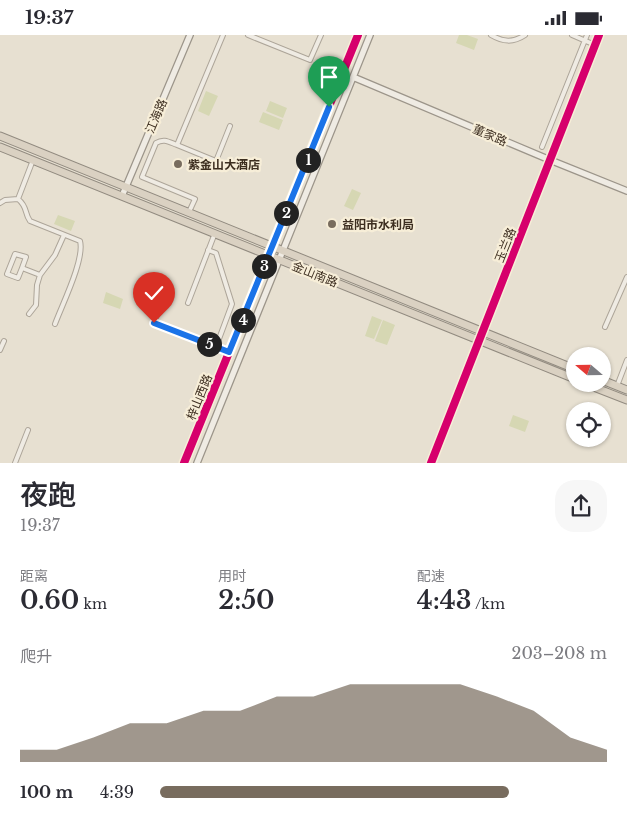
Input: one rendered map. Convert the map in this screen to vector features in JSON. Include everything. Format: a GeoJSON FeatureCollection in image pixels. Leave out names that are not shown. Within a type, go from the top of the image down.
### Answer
{"type":"FeatureCollection","features":[{"type":"Feature","properties":{"kind":"highway","name":"金山南路"},"geometry":{"type":"LineString","coordinates":[[0,136],[566,365]]}},
{"type":"Feature","properties":{"kind":"highway","name":"金山南路"},"geometry":{"type":"LineString","coordinates":[[0,147],[566,375]]}},
{"type":"Feature","properties":{"kind":"highway"},"geometry":{"type":"LineString","coordinates":[[529,361],[533,351]]}},
{"type":"Feature","properties":{"kind":"highway"},"geometry":{"type":"LineString","coordinates":[[611,384],[627,390]]}},
{"type":"Feature","properties":{"kind":"highway"},"geometry":{"type":"LineString","coordinates":[[608,393],[627,401]]}},
{"type":"Feature","properties":{"kind":"street","name":"江海路"},"geometry":{"type":"LineString","coordinates":[[122,196],[190,35]]}},
{"type":"Feature","properties":{"kind":"street"},"geometry":{"type":"LineString","coordinates":[[177,145],[223,35]]}},
{"type":"Feature","properties":{"kind":"street"},"geometry":{"type":"LineString","coordinates":[[248,35],[310,60],[321,35]]}},
{"type":"Feature","properties":{"kind":"street","name":"梓山西路"},"geometry":{"type":"LineString","coordinates":[[184,463],[358,35]]}},
{"type":"Feature","properties":{"kind":"street","name":"梓山西路"},"geometry":{"type":"LineString","coordinates":[[197,463],[370,35]]}},
{"type":"Feature","properties":{"kind":"street"},"geometry":{"type":"LineString","coordinates":[[491,35],[503,41],[511,41],[525,35]]}},
{"type":"Feature","properties":{"kind":"street"},"geometry":{"type":"LineString","coordinates":[[572,35],[596,45]]}},
{"type":"Feature","properties":{"kind":"street"},"geometry":{"type":"LineString","coordinates":[[542,147],[587,35]]}},
{"type":"Feature","properties":{"kind":"street","name":"玉兰路"},"geometry":{"type":"LineString","coordinates":[[431,463],[599,35]]}},
{"type":"Feature","properties":{"kind":"street","name":"董家路"},"geometry":{"type":"LineString","coordinates":[[353,77],[550,161],[627,191]]}},
{"type":"Feature","properties":{"kind":"street"},"geometry":{"type":"LineString","coordinates":[[570,79],[580,84]]}},
{"type":"Feature","properties":{"kind":"street"},"geometry":{"type":"LineString","coordinates":[[558,109],[568,113]]}},
{"type":"Feature","properties":{"kind":"street"},"geometry":{"type":"LineString","coordinates":[[190,212],[195,199],[142,177],[156,143],[164,140],[216,161],[230,126]]}},
{"type":"Feature","properties":{"kind":"street"},"geometry":{"type":"LineString","coordinates":[[18,199],[33,160]]}},
{"type":"Feature","properties":{"kind":"street"},"geometry":{"type":"LineString","coordinates":[[0,203],[4,200],[18,199]]}},
{"type":"Feature","properties":{"kind":"street"},"geometry":{"type":"LineString","coordinates":[[18,199],[26,208],[30,221],[80,241],[81,254],[78,264],[55,324]]}},
{"type":"Feature","properties":{"kind":"street"},"geometry":{"type":"LineString","coordinates":[[188,303],[215,233]]}},
{"type":"Feature","properties":{"kind":"street"},"geometry":{"type":"LineString","coordinates":[[29,314],[36,305],[37,285],[40,275],[58,250],[64,235]]}},
{"type":"Feature","properties":{"kind":"street"},"geometry":{"type":"LineString","coordinates":[[208,250],[216,253],[232,304],[216,347]]}},
{"type":"Feature","properties":{"kind":"street"},"geometry":{"type":"LineString","coordinates":[[15,253],[26,257],[22,268],[18,278],[7,274],[15,253]]}},
{"type":"Feature","properties":{"kind":"street"},"geometry":{"type":"LineString","coordinates":[[22,268],[40,275]]}},
{"type":"Feature","properties":{"kind":"street"},"geometry":{"type":"LineString","coordinates":[[605,327],[627,277]]}},
{"type":"Feature","properties":{"kind":"street"},"geometry":{"type":"LineString","coordinates":[[160,307],[154,323],[229,352]]}},
{"type":"Feature","properties":{"kind":"street"},"geometry":{"type":"LineString","coordinates":[[246,312],[256,316]]}},
{"type":"Feature","properties":{"kind":"street"},"geometry":{"type":"LineString","coordinates":[[0,350],[4,341]]}},
{"type":"Feature","properties":{"kind":"street"},"geometry":{"type":"LineString","coordinates":[[617,386],[627,360]]}},
{"type":"Feature","properties":{"kind":"street"},"geometry":{"type":"LineString","coordinates":[[220,375],[231,379]]}},
{"type":"Feature","properties":{"kind":"street"},"geometry":{"type":"LineString","coordinates":[[15,463],[28,430]]}},
{"type":"Feature","properties":{"kind":"green space"},"geometry":{"type":"Polygon","coordinates":[[[459,35],[467,35],[478,39],[474,50],[456,43],[459,35]]]}},
{"type":"Feature","properties":{"kind":"green space"},"geometry":{"type":"Polygon","coordinates":[[[206,91],[218,96],[209,116],[198,111],[206,91]]]}},
{"type":"Feature","properties":{"kind":"green space"},"geometry":{"type":"Polygon","coordinates":[[[270,101],[287,108],[283,118],[266,111],[270,101]]]}},
{"type":"Feature","properties":{"kind":"green space"},"geometry":{"type":"Polygon","coordinates":[[[263,112],[283,120],[279,130],[259,122],[263,112]]]}},
{"type":"Feature","properties":{"kind":"green space"},"geometry":{"type":"Polygon","coordinates":[[[352,189],[361,193],[353,210],[344,206],[352,189]]]}},
{"type":"Feature","properties":{"kind":"green space"},"geometry":{"type":"Polygon","coordinates":[[[58,215],[75,221],[71,231],[54,224],[58,215]]]}},
{"type":"Feature","properties":{"kind":"green space"},"geometry":{"type":"Polygon","coordinates":[[[106,292],[123,299],[120,309],[103,303],[106,292]]]}},
{"type":"Feature","properties":{"kind":"green space"},"geometry":{"type":"Polygon","coordinates":[[[372,316],[382,320],[374,339],[365,336],[372,316]]]}},
{"type":"Feature","properties":{"kind":"green space"},"geometry":{"type":"Polygon","coordinates":[[[383,320],[395,325],[387,345],[375,341],[383,320]]]}},
{"type":"Feature","properties":{"kind":"green space"},"geometry":{"type":"Polygon","coordinates":[[[513,415],[529,421],[525,432],[509,426],[513,415]]]}},
{"type":"Feature","properties":{"kind":"cycle path"},"geometry":{"type":"LineString","coordinates":[[184,463],[358,35]]}},
{"type":"Feature","properties":{"kind":"cycle path"},"geometry":{"type":"LineString","coordinates":[[431,463],[599,35]]}},
{"type":"Feature","properties":{"kind":"place","name":"紫金山大酒店"},"geometry":{"type":"Point","coordinates":[178,164]}},
{"type":"Feature","properties":{"kind":"place","name":"益阳市水利局"},"geometry":{"type":"Point","coordinates":[332,224]}},
{"type":"Feature","properties":{"kind":"route"},"geometry":{"type":"LineString","coordinates":[[154,323],[229,352],[329,107]]}}]}
